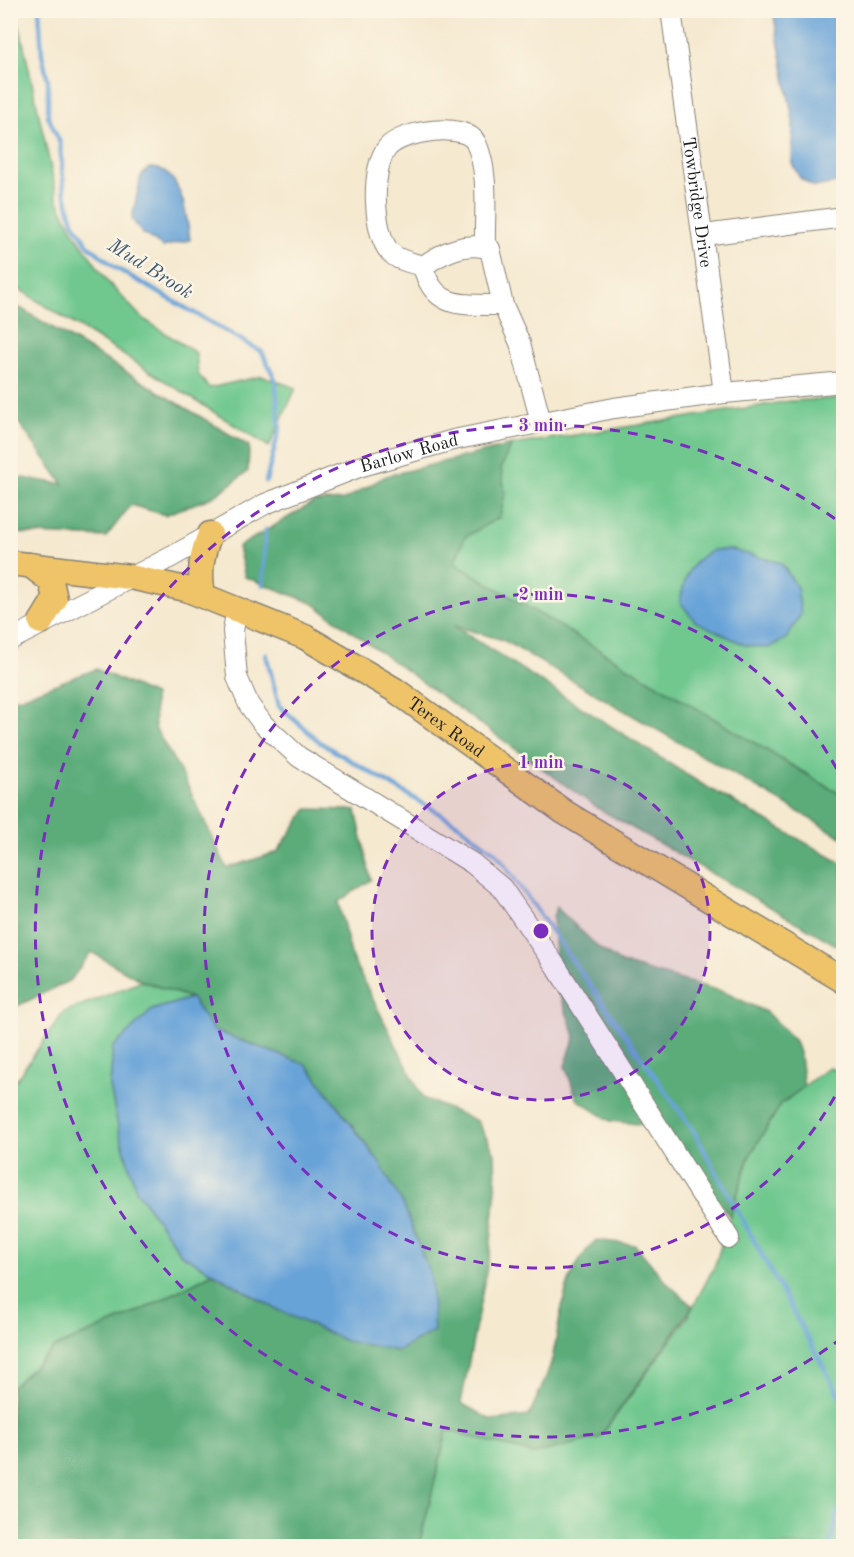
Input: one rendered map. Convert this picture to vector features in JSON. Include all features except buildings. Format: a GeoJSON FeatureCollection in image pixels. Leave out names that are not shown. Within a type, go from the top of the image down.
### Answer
{"type":"FeatureCollection","features":[{"type":"Feature","properties":{"kind":"main road"},"geometry":{"type":"LineString","coordinates":[[203,595],[200,575],[202,554],[210,534]]}},
{"type":"Feature","properties":{"kind":"main road"},"geometry":{"type":"LineString","coordinates":[[20,564],[51,581],[55,599],[41,622]]}},
{"type":"Feature","properties":{"kind":"main road","name":"Terex Road"},"geometry":{"type":"LineString","coordinates":[[20,564],[130,577],[203,595],[305,637],[377,678],[564,812],[843,981]]}},
{"type":"Feature","properties":{"kind":"street","name":"Towbridge Drive"},"geometry":{"type":"LineString","coordinates":[[671,10],[704,235],[724,393]]}},
{"type":"Feature","properties":{"kind":"street"},"geometry":{"type":"LineString","coordinates":[[485,248],[482,174],[475,140],[464,131],[429,131],[403,137],[388,147],[379,166],[375,193],[381,231],[389,252],[403,261],[423,266],[443,253],[477,244],[485,248],[490,249],[502,305],[520,343],[541,422]]}},
{"type":"Feature","properties":{"kind":"street"},"geometry":{"type":"LineString","coordinates":[[704,235],[843,217]]}},
{"type":"Feature","properties":{"kind":"street"},"geometry":{"type":"LineString","coordinates":[[423,266],[427,282],[441,299],[465,304],[502,305]]}},
{"type":"Feature","properties":{"kind":"street","name":"Barlow Road"},"geometry":{"type":"LineString","coordinates":[[10,640],[265,504],[359,466],[453,440],[637,404],[843,382]]}},
{"type":"Feature","properties":{"kind":"street"},"geometry":{"type":"LineString","coordinates":[[237,608],[232,631],[237,677],[249,705],[263,724],[299,757],[492,878],[551,959],[729,1238]]}},
{"type":"Feature","properties":{"kind":"green space"},"geometry":{"type":"Polygon","coordinates":[[[16,10],[58,201],[75,234],[108,282],[142,318],[196,353],[198,374],[209,388],[262,376],[296,388],[269,447],[11,284],[10,11],[16,10]]]}},
{"type":"Feature","properties":{"kind":"green space"},"geometry":{"type":"Polygon","coordinates":[[[10,302],[249,446],[248,471],[215,496],[165,515],[131,505],[106,537],[11,533],[11,476],[63,484],[11,412],[10,302]]]}},
{"type":"Feature","properties":{"kind":"green space"},"geometry":{"type":"Polygon","coordinates":[[[843,398],[843,796],[454,563],[465,537],[505,494],[501,468],[512,445],[790,401],[843,398]]]}},
{"type":"Feature","properties":{"kind":"green space"},"geometry":{"type":"Polygon","coordinates":[[[511,445],[501,468],[505,494],[500,517],[465,537],[454,563],[843,796],[843,838],[503,640],[454,626],[700,783],[843,864],[843,949],[596,807],[312,603],[245,577],[238,547],[314,502],[344,500],[386,476],[511,445]]]}},
{"type":"Feature","properties":{"kind":"green space"},"geometry":{"type":"Polygon","coordinates":[[[96,669],[154,695],[155,728],[184,778],[227,868],[277,852],[307,809],[356,810],[371,880],[338,902],[352,958],[423,1098],[477,1121],[495,1153],[496,1189],[490,1252],[461,1403],[491,1420],[529,1416],[551,1363],[565,1293],[576,1266],[596,1240],[635,1245],[669,1285],[693,1306],[600,1437],[534,1454],[447,1430],[419,1546],[11,1546],[11,1388],[54,1348],[138,1312],[213,1273],[278,1310],[346,1341],[379,1162],[307,1065],[213,1030],[191,998],[142,981],[91,952],[71,980],[11,1009],[10,693],[16,699],[96,669]]]}},
{"type":"Feature","properties":{"kind":"green space"},"geometry":{"type":"Polygon","coordinates":[[[556,907],[598,947],[621,963],[724,992],[766,1012],[795,1041],[800,1056],[804,1087],[781,1104],[749,1157],[730,1217],[665,1127],[610,1121],[577,1099],[565,1066],[575,1036],[556,985],[553,917],[556,907]]]}},
{"type":"Feature","properties":{"kind":"green space"},"geometry":{"type":"Polygon","coordinates":[[[142,981],[191,998],[152,1010],[110,1086],[119,1131],[136,1190],[181,1254],[213,1273],[138,1312],[54,1348],[11,1388],[11,1087],[64,1012],[142,981]]]}},
{"type":"Feature","properties":{"kind":"green space"},"geometry":{"type":"Polygon","coordinates":[[[829,1067],[843,1074],[843,1546],[419,1546],[447,1430],[534,1454],[600,1437],[687,1318],[715,1265],[749,1157],[781,1104],[829,1067]]]}},
{"type":"Feature","properties":{"kind":"water"},"geometry":{"type":"Polygon","coordinates":[[[773,11],[843,11],[843,182],[814,187],[800,178],[792,163],[793,121],[773,11]]]}},
{"type":"Feature","properties":{"kind":"water"},"geometry":{"type":"Polygon","coordinates":[[[149,168],[165,171],[173,179],[184,204],[190,240],[163,247],[142,233],[132,219],[141,176],[149,168]]]}},
{"type":"Feature","properties":{"kind":"water"},"geometry":{"type":"Polygon","coordinates":[[[713,550],[732,550],[781,563],[797,587],[801,614],[787,638],[768,648],[745,645],[695,621],[680,602],[684,585],[693,565],[713,550]]]}},
{"type":"Feature","properties":{"kind":"water"},"geometry":{"type":"Polygon","coordinates":[[[191,998],[213,1030],[307,1065],[379,1162],[404,1206],[431,1277],[434,1331],[398,1351],[346,1341],[278,1310],[181,1254],[136,1190],[119,1131],[110,1086],[113,1047],[152,1010],[191,998]]]}},
{"type":"Feature","properties":{"kind":"waterway","name":"Mud Brook"},"geometry":{"type":"LineString","coordinates":[[39,10],[42,55],[48,80],[48,116],[60,143],[64,190],[73,222],[88,245],[116,268],[262,352],[275,379],[280,427],[266,481]]}},
{"type":"Feature","properties":{"kind":"waterway","name":"Mud Brook"},"geometry":{"type":"LineString","coordinates":[[263,585],[265,530]]}},
{"type":"Feature","properties":{"kind":"waterway"},"geometry":{"type":"LineString","coordinates":[[266,654],[279,706],[321,743],[459,825],[496,853],[693,1130],[844,1404]]}},
{"type":"Feature","properties":{"kind":"waterway"},"geometry":{"type":"LineString","coordinates":[[830,1546],[844,1488]]}}]}
